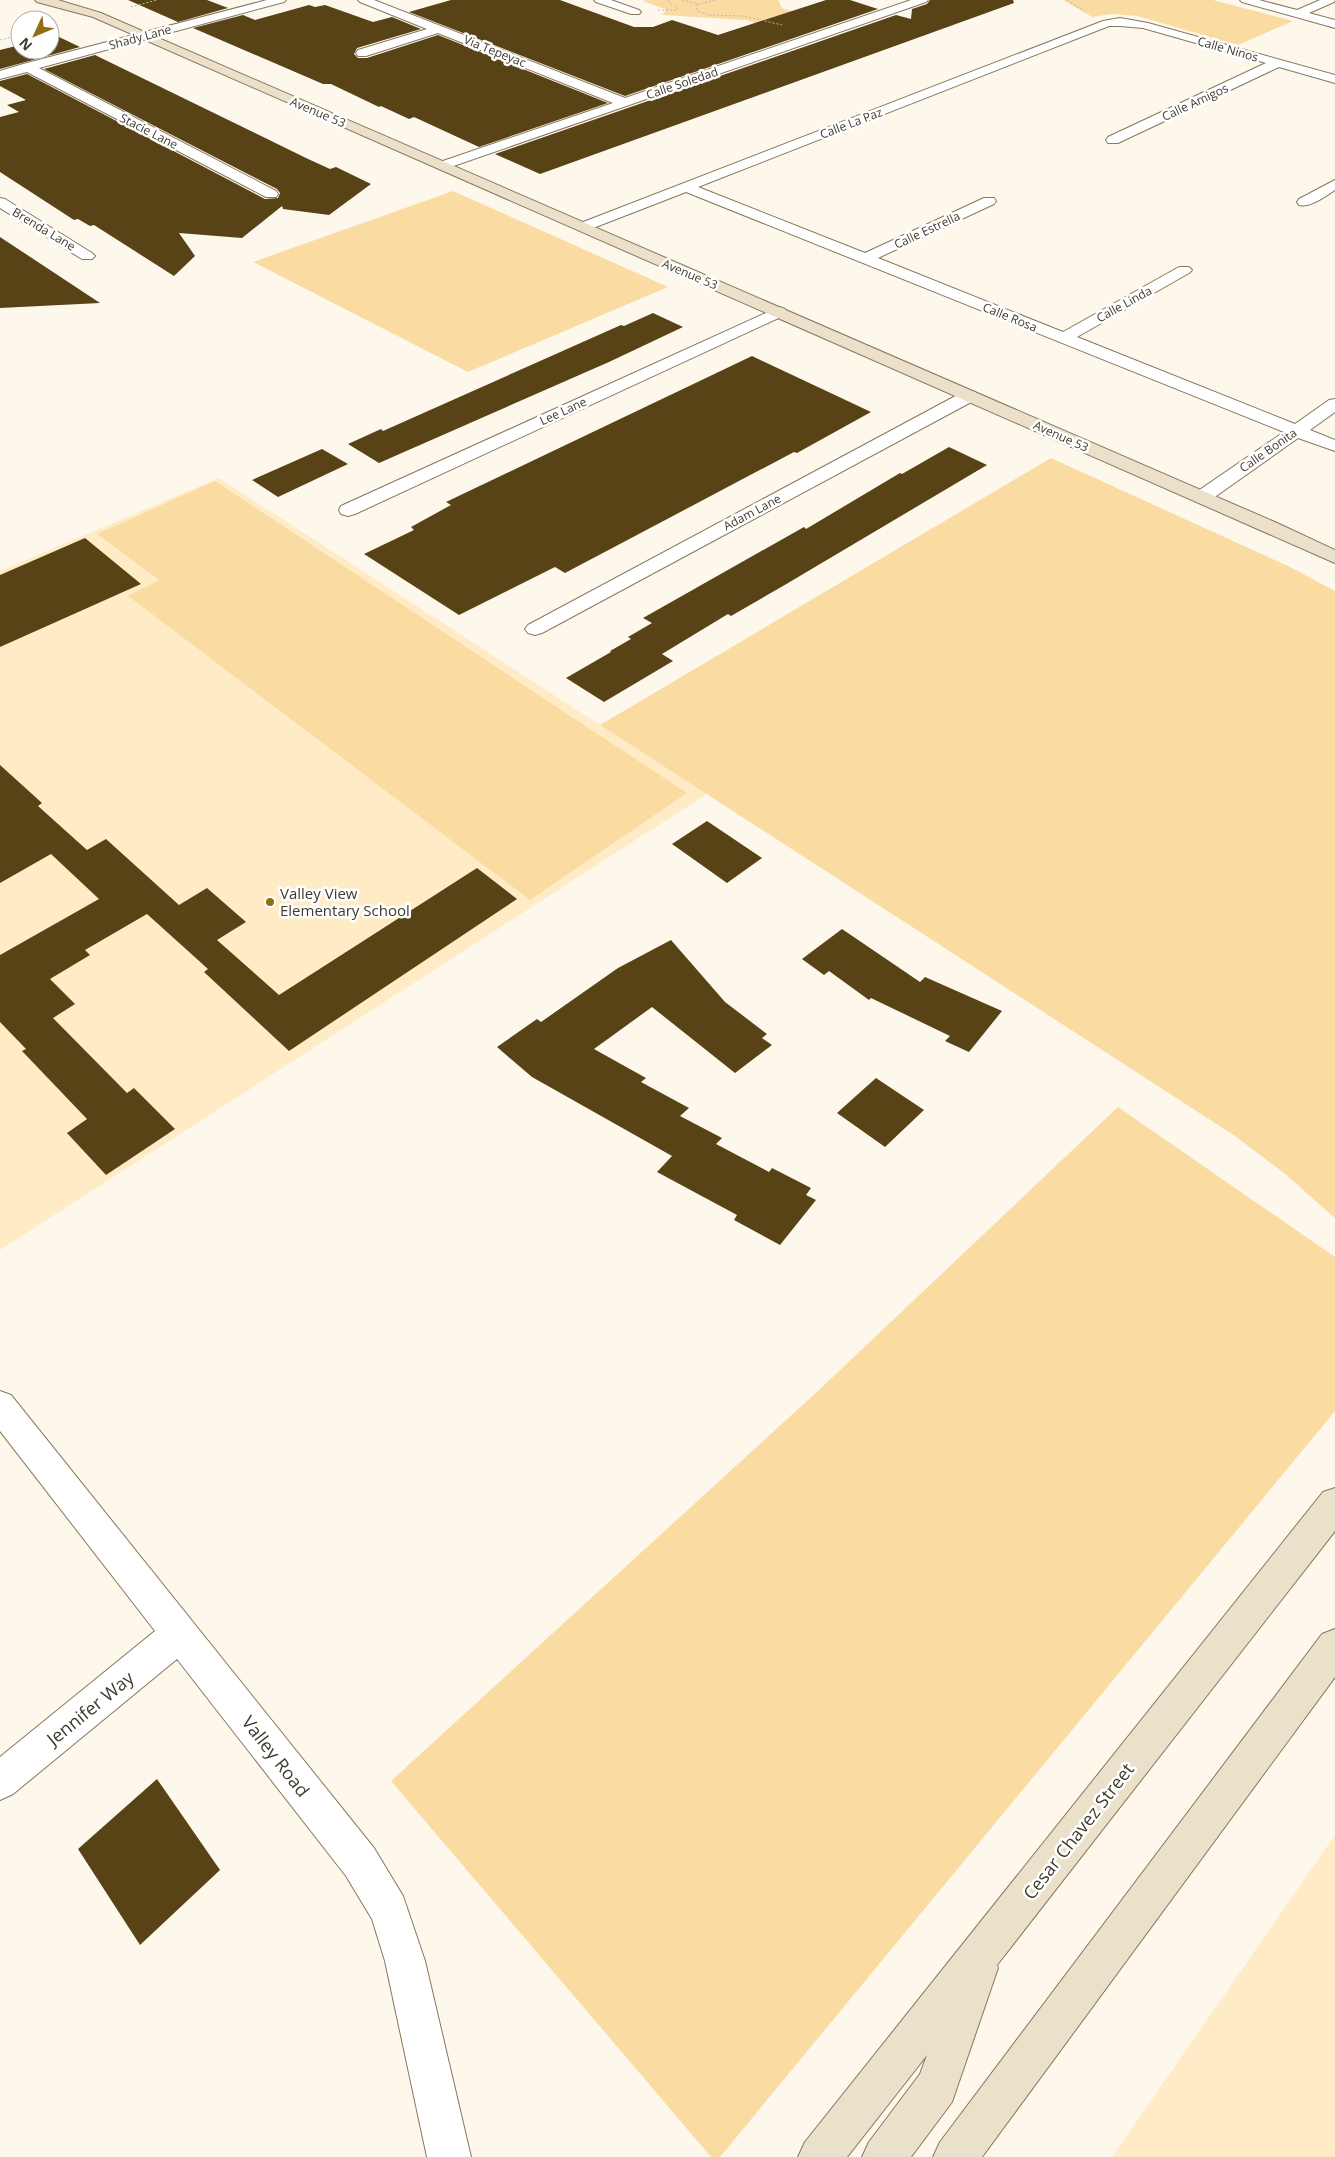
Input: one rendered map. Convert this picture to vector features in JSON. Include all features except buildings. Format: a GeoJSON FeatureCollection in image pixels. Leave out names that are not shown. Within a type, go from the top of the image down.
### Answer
{"type":"FeatureCollection","features":[{"type":"Feature","properties":{"kind":"street","name":"Avenue 53"},"geometry":{"type":"LineString","coordinates":[[40,0],[80,9],[144,36],[1202,497],[1335,557]]}},
{"type":"Feature","properties":{"kind":"street","name":"Shady Lane"},"geometry":{"type":"LineString","coordinates":[[0,75],[280,0]]}},
{"type":"Feature","properties":{"kind":"street","name":"Via Tepeyac"},"geometry":{"type":"LineString","coordinates":[[364,0],[625,103]]}},
{"type":"Feature","properties":{"kind":"street"},"geometry":{"type":"LineString","coordinates":[[600,0],[635,12]]}},
{"type":"Feature","properties":{"kind":"street","name":"Calle Soledad"},"geometry":{"type":"LineString","coordinates":[[442,166],[922,0]]}},
{"type":"Feature","properties":{"kind":"street"},"geometry":{"type":"LineString","coordinates":[[1246,0],[1335,24]]}},
{"type":"Feature","properties":{"kind":"street"},"geometry":{"type":"LineString","coordinates":[[1298,14],[1330,0]]}},
{"type":"Feature","properties":{"kind":"street","name":"Calle Ninos"},"geometry":{"type":"LineString","coordinates":[[1120,22],[1144,26],[1335,79]]}},
{"type":"Feature","properties":{"kind":"street","name":"Calle La Paz"},"geometry":{"type":"LineString","coordinates":[[583,227],[1107,23],[1120,22]]}},
{"type":"Feature","properties":{"kind":"street"},"geometry":{"type":"LineString","coordinates":[[362,53],[439,30]]}},
{"type":"Feature","properties":{"kind":"street","name":"Calle Amigos"},"geometry":{"type":"LineString","coordinates":[[1113,140],[1277,63]]}},
{"type":"Feature","properties":{"kind":"street","name":"Stacie Lane"},"geometry":{"type":"LineString","coordinates":[[27,68],[271,194]]}},
{"type":"Feature","properties":{"kind":"street"},"geometry":{"type":"LineString","coordinates":[[1304,202],[1335,184]]}},
{"type":"Feature","properties":{"kind":"street","name":"Calle Rosa"},"geometry":{"type":"LineString","coordinates":[[686,187],[1335,446]]}},
{"type":"Feature","properties":{"kind":"street","name":"Calle Estrella"},"geometry":{"type":"LineString","coordinates":[[865,259],[989,200]]}},
{"type":"Feature","properties":{"kind":"street","name":"Brenda Lane"},"geometry":{"type":"LineString","coordinates":[[0,202],[87,256]]}},
{"type":"Feature","properties":{"kind":"street","name":"Calle Linda"},"geometry":{"type":"LineString","coordinates":[[1064,338],[1184,270]]}},
{"type":"Feature","properties":{"kind":"street","name":"Lee Lane"},"geometry":{"type":"LineString","coordinates":[[348,510],[779,312]]}},
{"type":"Feature","properties":{"kind":"street","name":"Adam Lane"},"geometry":{"type":"LineString","coordinates":[[535,629],[969,396]]}},
{"type":"Feature","properties":{"kind":"street","name":"Calle Bonita"},"geometry":{"type":"LineString","coordinates":[[1202,497],[1335,404]]}},
{"type":"Feature","properties":{"kind":"street","name":"Valley Road"},"geometry":{"type":"LineString","coordinates":[[0,1406],[360,1862],[388,1910],[405,1961],[449,2157]]}},
{"type":"Feature","properties":{"kind":"street","name":"Cesar Chavez Street"},"geometry":{"type":"LineString","coordinates":[[820,2157],[1335,1504]]}},
{"type":"Feature","properties":{"kind":"street","name":"Jennifer Way"},"geometry":{"type":"LineString","coordinates":[[0,1781],[180,1634]]}},
{"type":"Feature","properties":{"kind":"street"},"geometry":{"type":"LineString","coordinates":[[955,2157],[1335,1647]]}},
{"type":"Feature","properties":{"kind":"street"},"geometry":{"type":"LineString","coordinates":[[884,2157],[937,2087],[985,1948]]}},
{"type":"Feature","properties":{"kind":"path"},"geometry":{"type":"LineString","coordinates":[[635,12],[677,10],[678,8],[669,3],[669,0]]}},
{"type":"Feature","properties":{"kind":"path"},"geometry":{"type":"LineString","coordinates":[[682,0],[697,4],[716,0]]}},
{"type":"Feature","properties":{"kind":"path"},"geometry":{"type":"LineString","coordinates":[[697,4],[696,11],[709,15],[744,16],[782,25],[817,23],[837,29]]}},
{"type":"Feature","properties":{"kind":"shaded area"},"geometry":{"type":"Polygon","coordinates":[[[778,0],[782,8],[828,23],[793,35],[746,20],[662,15],[665,9],[642,1],[778,0]]]}},
{"type":"Feature","properties":{"kind":"shaded area"},"geometry":{"type":"Polygon","coordinates":[[[1063,0],[1213,0],[1293,21],[1238,45],[1137,16],[1112,14],[1092,17],[1063,0]]]}},
{"type":"Feature","properties":{"kind":"shaded area"},"geometry":{"type":"Polygon","coordinates":[[[453,191],[668,287],[468,372],[253,262],[453,191]]]}},
{"type":"Feature","properties":{"kind":"shaded area"},"geometry":{"type":"Polygon","coordinates":[[[1051,458],[1290,567],[1335,591],[1335,1218],[1284,1173],[1235,1136],[600,725],[1051,458]]]}},
{"type":"Feature","properties":{"kind":"shaded area","name":"Valley View Elementary School"},"geometry":{"type":"Polygon","coordinates":[[[219,478],[707,794],[0,1250],[0,571],[219,478]]]}},
{"type":"Feature","properties":{"kind":"shaded area"},"geometry":{"type":"Polygon","coordinates":[[[215,481],[687,793],[530,900],[128,596],[159,580],[97,534],[215,481]]]}},
{"type":"Feature","properties":{"kind":"shaded area"},"geometry":{"type":"Polygon","coordinates":[[[1118,1107],[1335,1257],[1335,1411],[720,2157],[711,2157],[391,1781],[819,1390],[1118,1107]]]}},
{"type":"Feature","properties":{"kind":"shaded area"},"geometry":{"type":"Polygon","coordinates":[[[1335,1835],[1335,2157],[1112,2157],[1335,1835]]]}},
{"type":"Feature","properties":{"kind":"place","name":"Valley View Elementary School"},"geometry":{"type":"Point","coordinates":[270,902]}}]}
